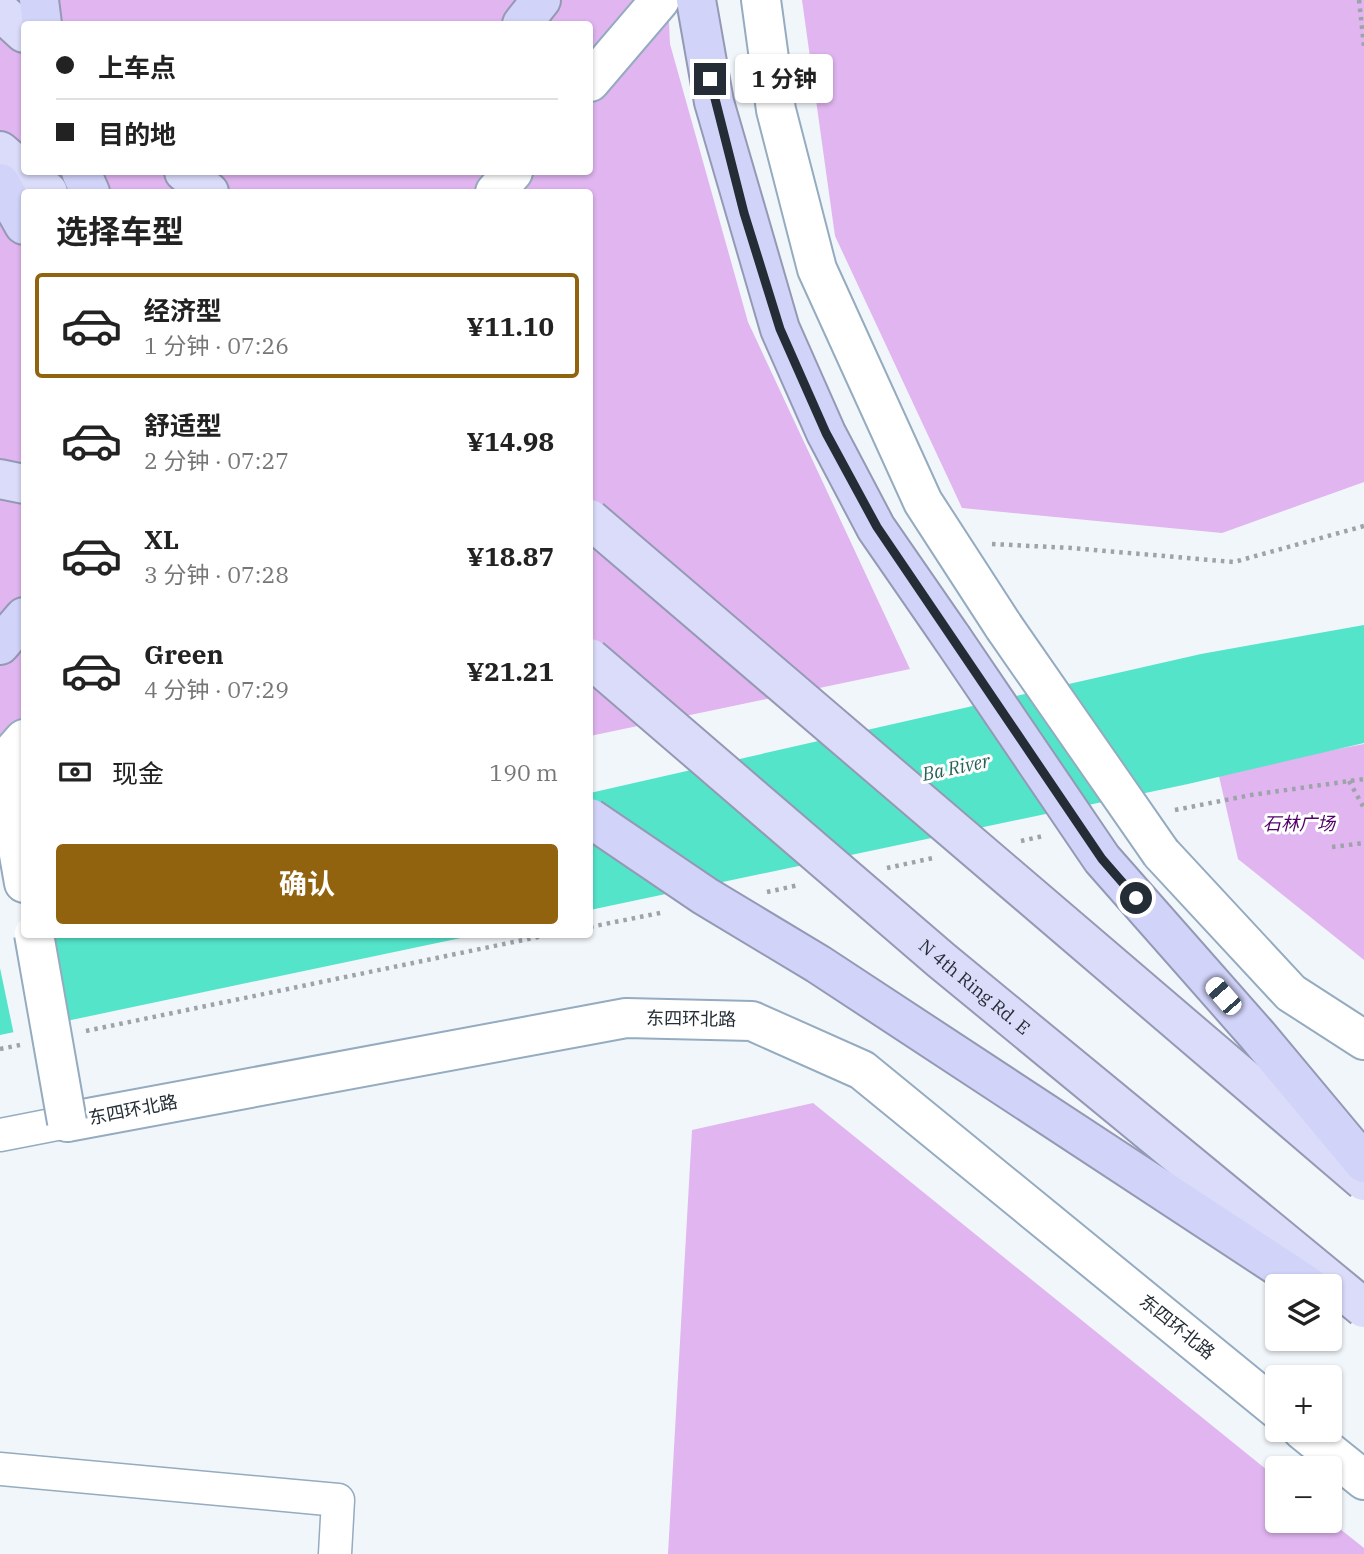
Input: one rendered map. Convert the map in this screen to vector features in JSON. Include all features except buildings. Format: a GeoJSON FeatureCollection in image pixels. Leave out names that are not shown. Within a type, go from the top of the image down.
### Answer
{"type":"FeatureCollection","features":[{"type":"Feature","properties":{"kind":"highway"},"geometry":{"type":"LineString","coordinates":[[39,0],[42,21]]}},
{"type":"Feature","properties":{"kind":"highway"},"geometry":{"type":"LineString","coordinates":[[524,21],[541,0]]}},
{"type":"Feature","properties":{"kind":"highway"},"geometry":{"type":"LineString","coordinates":[[696,5],[714,102],[780,329],[826,433],[877,527],[1102,859],[1258,1036],[1364,1163]]}},
{"type":"Feature","properties":{"kind":"highway"},"geometry":{"type":"LineString","coordinates":[[0,11],[21,30]]}},
{"type":"Feature","properties":{"kind":"highway"},"geometry":{"type":"LineString","coordinates":[[0,151],[21,169]]}},
{"type":"Feature","properties":{"kind":"highway"},"geometry":{"type":"LineString","coordinates":[[28,175],[44,189]]}},
{"type":"Feature","properties":{"kind":"highway"},"geometry":{"type":"LineString","coordinates":[[188,175],[205,189]]}},
{"type":"Feature","properties":{"kind":"highway"},"geometry":{"type":"LineString","coordinates":[[0,183],[21,220]]}},
{"type":"Feature","properties":{"kind":"highway"},"geometry":{"type":"LineString","coordinates":[[0,479],[21,483]]}},
{"type":"Feature","properties":{"kind":"highway"},"geometry":{"type":"LineString","coordinates":[[593,522],[1364,1181]]}},
{"type":"Feature","properties":{"kind":"highway"},"geometry":{"type":"LineString","coordinates":[[0,645],[21,620]]}},
{"type":"Feature","properties":{"kind":"highway","name":"N 4th Ring Rd. E"},"geometry":{"type":"LineString","coordinates":[[593,661],[941,960],[1364,1308]]}},
{"type":"Feature","properties":{"kind":"highway"},"geometry":{"type":"LineString","coordinates":[[593,820],[705,896],[818,964],[1290,1274]]}},
{"type":"Feature","properties":{"kind":"highway"},"geometry":{"type":"LineString","coordinates":[[1342,1308],[1364,1322]]}},
{"type":"Feature","properties":{"kind":"street"},"geometry":{"type":"LineString","coordinates":[[593,78],[660,0]]}},
{"type":"Feature","properties":{"kind":"street"},"geometry":{"type":"LineString","coordinates":[[761,0],[776,110],[817,269],[923,502],[1004,627],[1161,853],[1291,993],[1364,1040]]}},
{"type":"Feature","properties":{"kind":"street"},"geometry":{"type":"LineString","coordinates":[[498,189],[510,175]]}},
{"type":"Feature","properties":{"kind":"street"},"geometry":{"type":"LineString","coordinates":[[9,755],[21,857]]}},
{"type":"Feature","properties":{"kind":"street"},"geometry":{"type":"LineString","coordinates":[[0,1135],[67,1122],[35,938]]}},
{"type":"Feature","properties":{"kind":"street","name":"东四环北路"},"geometry":{"type":"LineString","coordinates":[[67,1122],[626,1018],[752,1021],[862,1070],[1265,1399]]}},
{"type":"Feature","properties":{"kind":"street"},"geometry":{"type":"LineString","coordinates":[[1317,1442],[1364,1480]]}},
{"type":"Feature","properties":{"kind":"street"},"geometry":{"type":"LineString","coordinates":[[0,1469],[338,1500],[335,1554]]}},
{"type":"Feature","properties":{"kind":"path"},"geometry":{"type":"LineString","coordinates":[[1359,0],[1364,46]]}},
{"type":"Feature","properties":{"kind":"path"},"geometry":{"type":"LineString","coordinates":[[949,542],[1070,548],[1234,562],[1364,526]]}},
{"type":"Feature","properties":{"kind":"path"},"geometry":{"type":"LineString","coordinates":[[1349,781],[1364,808]]}},
{"type":"Feature","properties":{"kind":"path"},"geometry":{"type":"LineString","coordinates":[[1332,847],[1364,843]]}},
{"type":"Feature","properties":{"kind":"path"},"geometry":{"type":"LineString","coordinates":[[82,1032],[533,938]]}},
{"type":"Feature","properties":{"kind":"path"},"geometry":{"type":"LineString","coordinates":[[0,1049],[27,1043]]}},
{"type":"Feature","properties":{"kind":"green space"},"geometry":{"type":"Polygon","coordinates":[[[0,0],[668,0],[670,44],[748,322],[910,669],[593,735],[593,189],[21,189],[21,855],[0,859],[0,0]]]}},
{"type":"Feature","properties":{"kind":"green space"},"geometry":{"type":"Polygon","coordinates":[[[802,0],[1364,0],[1364,482],[1222,533],[962,508],[835,236],[802,0]]]}},
{"type":"Feature","properties":{"kind":"green space","name":"石林广场"},"geometry":{"type":"Polygon","coordinates":[[[1364,744],[1364,960],[1238,859],[1218,772],[1364,744]]]}},
{"type":"Feature","properties":{"kind":"green space"},"geometry":{"type":"Polygon","coordinates":[[[813,1103],[1265,1468],[1265,1533],[1342,1533],[1342,1531],[1364,1548],[1364,1554],[668,1554],[692,1130],[813,1103]]]}},
{"type":"Feature","properties":{"kind":"water","name":"Ba River"},"geometry":{"type":"Polygon","coordinates":[[[1364,625],[1364,743],[1188,784],[593,909],[593,792],[1201,654],[1364,625]]]}},
{"type":"Feature","properties":{"kind":"water"},"geometry":{"type":"Polygon","coordinates":[[[0,901],[21,930],[21,938],[461,938],[0,1035],[0,901]]]}},
{"type":"Feature","properties":{"kind":"pier"},"geometry":{"type":"Polygon","coordinates":[[[21,894],[21,938],[52,938],[70,1024],[14,1035],[0,968],[0,898],[21,894]]]}},
{"type":"Feature","properties":{"kind":"route"},"geometry":{"type":"LineString","coordinates":[[710,79],[744,213],[780,329],[826,433],[877,527],[1102,859],[1136,898]]}}]}
